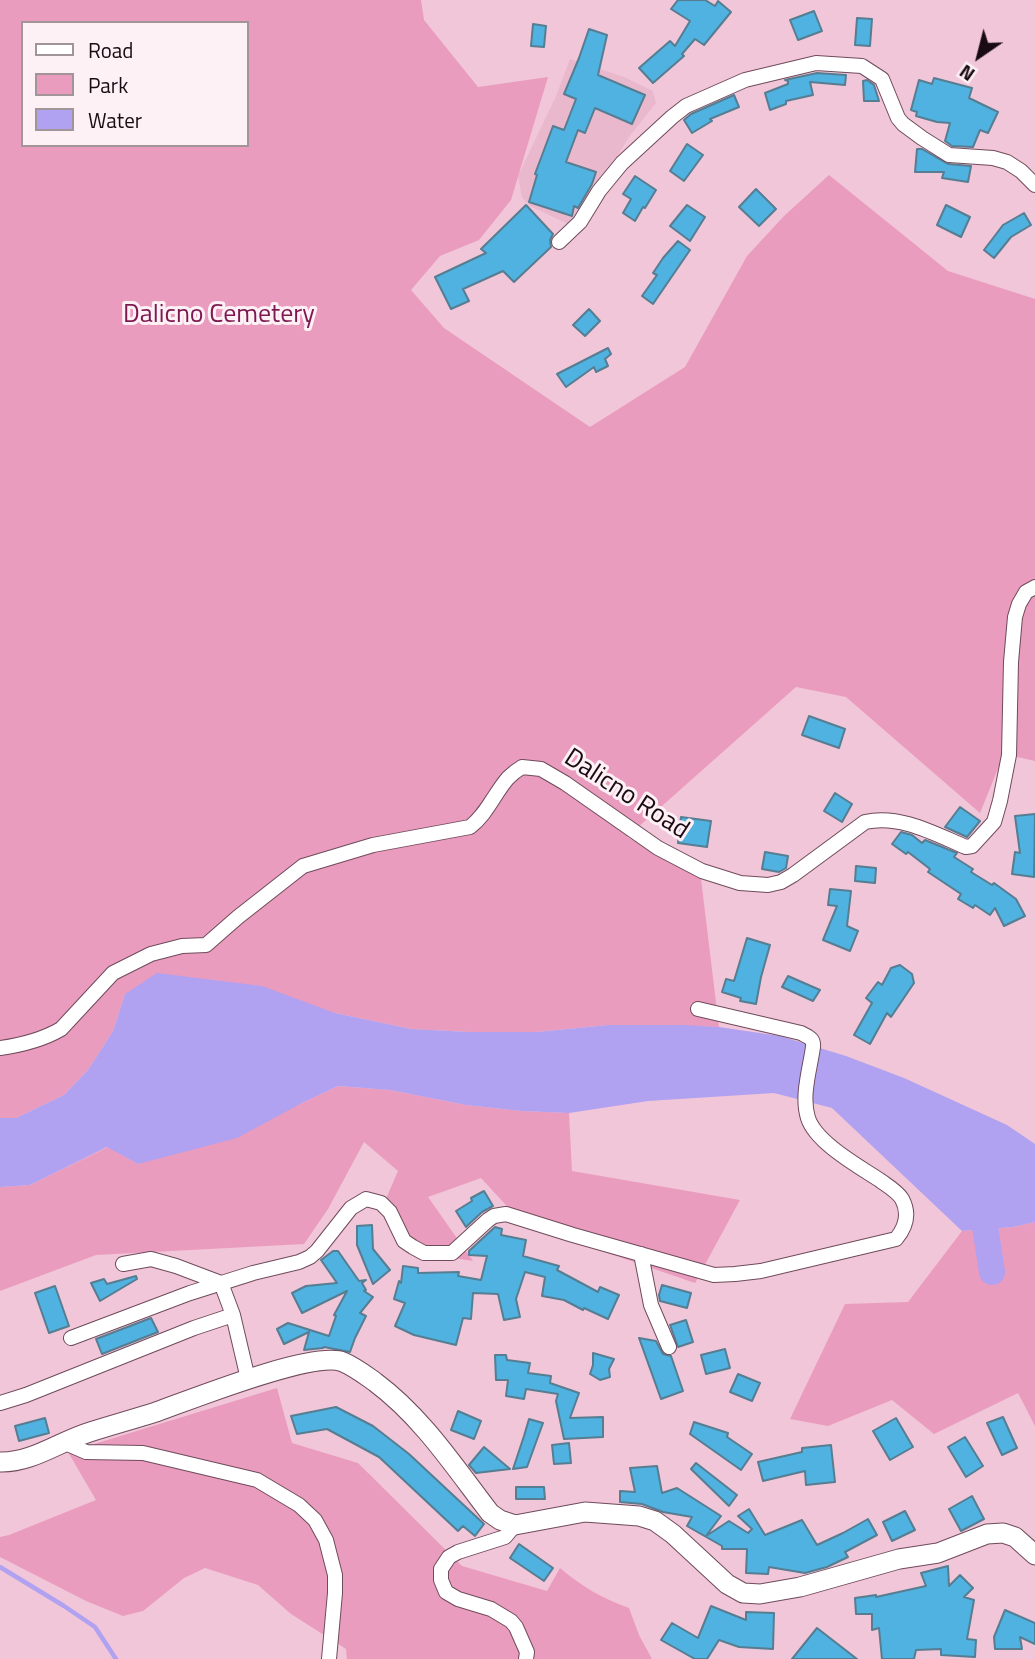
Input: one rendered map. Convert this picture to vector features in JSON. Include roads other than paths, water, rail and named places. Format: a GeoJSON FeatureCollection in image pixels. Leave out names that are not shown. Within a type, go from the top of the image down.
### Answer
{"type":"FeatureCollection","features":[{"type":"Feature","properties":{"kind":"main road"},"geometry":{"type":"LineString","coordinates":[[0,1462],[18,1460],[80,1435],[156,1412],[248,1379],[331,1359],[360,1371],[390,1394],[429,1432],[490,1513],[500,1520],[515,1525],[585,1512],[639,1516],[655,1521],[673,1534],[727,1584],[743,1593],[760,1594],[800,1587],[899,1559],[938,1553],[987,1534],[1003,1533],[1015,1537],[1035,1555]]}},
{"type":"Feature","properties":{"kind":"street"},"geometry":{"type":"LineString","coordinates":[[559,242],[580,222],[599,191],[622,163],[686,106],[745,80],[816,63],[862,66],[882,79],[898,118],[922,138],[949,155],[993,158],[1007,162],[1035,185]]}},
{"type":"Feature","properties":{"kind":"street","name":"Dalicno Road"},"geometry":{"type":"LineString","coordinates":[[0,1048],[26,1044],[61,1029],[113,973],[151,954],[182,946],[206,945],[238,916],[303,866],[373,845],[470,827],[488,808],[509,777],[522,767],[541,769],[565,783],[658,848],[702,871],[740,883],[768,885],[781,882],[865,822],[877,820],[894,820],[966,847],[972,846],[994,822],[1000,801],[1009,755],[1015,617],[1026,592],[1035,587]]}},
{"type":"Feature","properties":{"kind":"street"},"geometry":{"type":"LineString","coordinates":[[71,1338],[221,1283],[310,1257],[351,1208],[366,1199],[382,1203],[390,1212],[404,1241],[424,1252],[452,1253],[488,1220],[506,1214],[714,1275],[779,1267],[896,1239],[906,1222],[901,1197],[816,1133],[808,1118],[805,1098],[814,1042],[801,1034],[698,1009]]}},
{"type":"Feature","properties":{"kind":"street"},"geometry":{"type":"LineString","coordinates":[[641,1254],[651,1305],[669,1348]]}},
{"type":"Feature","properties":{"kind":"street"},"geometry":{"type":"LineString","coordinates":[[123,1264],[151,1259],[221,1283],[233,1315],[248,1379]]}},
{"type":"Feature","properties":{"kind":"street"},"geometry":{"type":"LineString","coordinates":[[0,1403],[233,1315]]}},
{"type":"Feature","properties":{"kind":"street"},"geometry":{"type":"LineString","coordinates":[[63,1442],[86,1452],[143,1453],[257,1480],[299,1505],[315,1520],[326,1540],[335,1575],[329,1659]]}},
{"type":"Feature","properties":{"kind":"street"},"geometry":{"type":"LineString","coordinates":[[515,1525],[505,1537],[449,1557],[440,1569],[446,1591],[458,1599],[491,1609],[511,1621],[527,1651],[526,1659]]}},
{"type":"Feature","properties":{"kind":"water"},"geometry":{"type":"Polygon","coordinates":[[[157,973],[262,986],[335,1013],[411,1029],[537,1032],[608,1025],[685,1025],[780,1036],[846,1056],[904,1078],[1007,1125],[1035,1144],[1035,1222],[1013,1227],[962,1231],[832,1108],[774,1093],[648,1101],[569,1113],[466,1105],[390,1090],[338,1086],[237,1138],[138,1164],[107,1147],[30,1185],[0,1187],[0,1118],[16,1118],[64,1095],[88,1070],[113,1031],[125,994],[157,973]]]}},
{"type":"Feature","properties":{"kind":"waterway"},"geometry":{"type":"LineString","coordinates":[[980,1194],[992,1272]]}},
{"type":"Feature","properties":{"kind":"waterway"},"geometry":{"type":"LineString","coordinates":[[0,1567],[95,1627],[116,1659]]}},
{"type":"Feature","properties":{"kind":"park label","name":"Dalicno Cemetery"},"geometry":{"type":"Point","coordinates":[219,316]}}]}
